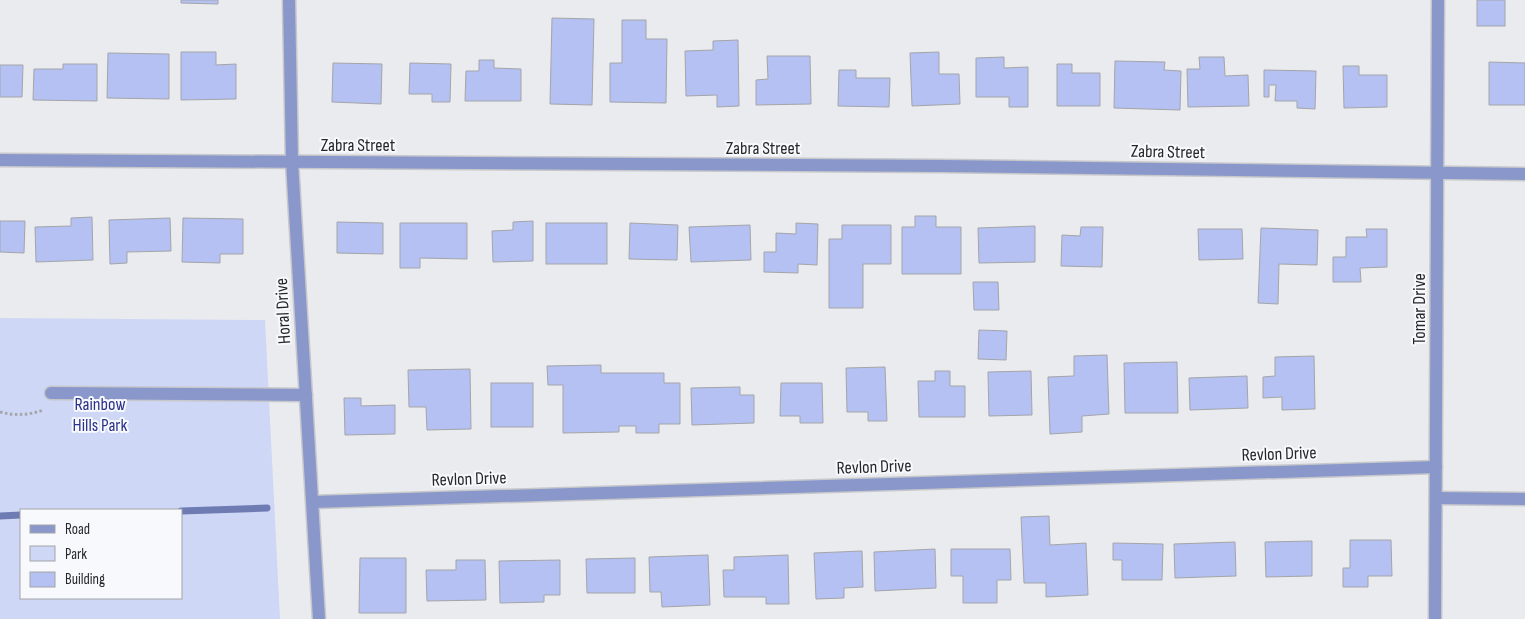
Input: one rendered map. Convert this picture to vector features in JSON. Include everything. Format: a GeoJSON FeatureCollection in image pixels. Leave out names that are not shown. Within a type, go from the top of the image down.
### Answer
{"type":"FeatureCollection","features":[{"type":"Feature","properties":{"kind":"street","name":"Horal Drive"},"geometry":{"type":"LineString","coordinates":[[289,0],[292,162],[319,619]]}},
{"type":"Feature","properties":{"kind":"street","name":"Tomar Drive"},"geometry":{"type":"LineString","coordinates":[[1435,619],[1438,0]]}},
{"type":"Feature","properties":{"kind":"street","name":"Zabra Street"},"geometry":{"type":"LineString","coordinates":[[0,160],[944,166],[1525,174]]}},
{"type":"Feature","properties":{"kind":"street"},"geometry":{"type":"LineString","coordinates":[[51,393],[306,395]]}},
{"type":"Feature","properties":{"kind":"street","name":"Revlon Drive"},"geometry":{"type":"LineString","coordinates":[[313,502],[1436,467]]}},
{"type":"Feature","properties":{"kind":"street"},"geometry":{"type":"LineString","coordinates":[[1436,498],[1525,499]]}},
{"type":"Feature","properties":{"kind":"path"},"geometry":{"type":"LineString","coordinates":[[0,412],[28,415],[44,410],[51,393]]}},
{"type":"Feature","properties":{"kind":"green space","name":"Rainbow Hills Park"},"geometry":{"type":"Polygon","coordinates":[[[0,318],[265,320],[280,619],[0,619],[0,318]]]}},
{"type":"Feature","properties":{"kind":"building"},"geometry":{"type":"Polygon","coordinates":[[[181,0],[218,0],[218,4],[181,3],[181,0]]]}},
{"type":"Feature","properties":{"kind":"building"},"geometry":{"type":"Polygon","coordinates":[[[1477,0],[1505,0],[1505,26],[1477,26],[1477,0]]]}},
{"type":"Feature","properties":{"kind":"building"},"geometry":{"type":"Polygon","coordinates":[[[552,18],[594,19],[592,105],[550,104],[552,18]]]}},
{"type":"Feature","properties":{"kind":"building"},"geometry":{"type":"Polygon","coordinates":[[[622,20],[646,20],[646,39],[667,39],[666,103],[610,102],[610,63],[622,63],[622,20]]]}},
{"type":"Feature","properties":{"kind":"building"},"geometry":{"type":"Polygon","coordinates":[[[738,40],[739,106],[717,107],[717,95],[686,96],[685,51],[713,50],[713,41],[738,40]]]}},
{"type":"Feature","properties":{"kind":"building"},"geometry":{"type":"Polygon","coordinates":[[[181,52],[216,52],[216,65],[236,64],[236,99],[181,100],[181,52]]]}},
{"type":"Feature","properties":{"kind":"building"},"geometry":{"type":"Polygon","coordinates":[[[939,52],[939,74],[959,74],[960,104],[912,106],[910,53],[939,52]]]}},
{"type":"Feature","properties":{"kind":"building"},"geometry":{"type":"Polygon","coordinates":[[[108,53],[169,54],[169,99],[107,98],[108,53]]]}},
{"type":"Feature","properties":{"kind":"building"},"geometry":{"type":"Polygon","coordinates":[[[767,56],[810,56],[811,104],[756,105],[756,80],[768,79],[767,56]]]}},
{"type":"Feature","properties":{"kind":"building"},"geometry":{"type":"Polygon","coordinates":[[[1004,57],[1004,68],[1028,67],[1028,107],[1009,107],[1009,97],[976,97],[976,58],[1004,57]]]}},
{"type":"Feature","properties":{"kind":"building"},"geometry":{"type":"Polygon","coordinates":[[[1199,57],[1224,57],[1225,76],[1248,75],[1249,106],[1188,107],[1187,69],[1200,69],[1199,57]]]}},
{"type":"Feature","properties":{"kind":"building"},"geometry":{"type":"Polygon","coordinates":[[[479,60],[494,60],[494,68],[521,69],[521,101],[465,101],[466,71],[479,71],[479,60]]]}},
{"type":"Feature","properties":{"kind":"building"},"geometry":{"type":"Polygon","coordinates":[[[1115,61],[1165,62],[1164,70],[1181,71],[1180,110],[1114,108],[1115,61]]]}},
{"type":"Feature","properties":{"kind":"building"},"geometry":{"type":"Polygon","coordinates":[[[1489,62],[1525,63],[1525,105],[1489,105],[1489,62]]]}},
{"type":"Feature","properties":{"kind":"building"},"geometry":{"type":"Polygon","coordinates":[[[333,63],[382,64],[381,104],[332,102],[333,63]]]}},
{"type":"Feature","properties":{"kind":"building"},"geometry":{"type":"Polygon","coordinates":[[[410,63],[451,64],[450,102],[432,102],[432,94],[409,94],[410,63]]]}},
{"type":"Feature","properties":{"kind":"building"},"geometry":{"type":"Polygon","coordinates":[[[63,64],[97,64],[97,101],[33,100],[34,69],[63,69],[63,64]]]}},
{"type":"Feature","properties":{"kind":"building"},"geometry":{"type":"Polygon","coordinates":[[[1057,64],[1072,64],[1072,73],[1100,73],[1100,106],[1057,106],[1057,64]]]}},
{"type":"Feature","properties":{"kind":"building"},"geometry":{"type":"Polygon","coordinates":[[[0,65],[23,65],[22,97],[0,97],[0,65]]]}},
{"type":"Feature","properties":{"kind":"building"},"geometry":{"type":"Polygon","coordinates":[[[1343,66],[1359,66],[1359,75],[1387,75],[1387,107],[1344,108],[1343,66]]]}},
{"type":"Feature","properties":{"kind":"building"},"geometry":{"type":"Polygon","coordinates":[[[839,70],[856,70],[856,78],[890,78],[889,107],[838,106],[839,70]]]}},
{"type":"Feature","properties":{"kind":"building"},"geometry":{"type":"Polygon","coordinates":[[[1264,70],[1316,71],[1315,109],[1297,108],[1297,101],[1275,101],[1276,85],[1269,85],[1269,97],[1264,97],[1264,70]]]}},
{"type":"Feature","properties":{"kind":"building"},"geometry":{"type":"Polygon","coordinates":[[[915,216],[936,216],[936,227],[961,227],[961,274],[902,274],[902,227],[915,227],[915,216]]]}},
{"type":"Feature","properties":{"kind":"building"},"geometry":{"type":"Polygon","coordinates":[[[92,217],[93,260],[36,262],[35,227],[71,226],[71,218],[92,217]]]}},
{"type":"Feature","properties":{"kind":"building"},"geometry":{"type":"Polygon","coordinates":[[[170,218],[171,251],[127,252],[127,263],[110,264],[109,220],[170,218]]]}},
{"type":"Feature","properties":{"kind":"building"},"geometry":{"type":"Polygon","coordinates":[[[183,218],[243,219],[243,254],[220,254],[220,263],[182,262],[183,218]]]}},
{"type":"Feature","properties":{"kind":"building"},"geometry":{"type":"Polygon","coordinates":[[[0,221],[25,221],[24,253],[0,252],[0,221]]]}},
{"type":"Feature","properties":{"kind":"building"},"geometry":{"type":"Polygon","coordinates":[[[533,221],[533,261],[493,262],[492,231],[513,230],[513,222],[533,221]]]}},
{"type":"Feature","properties":{"kind":"building"},"geometry":{"type":"Polygon","coordinates":[[[337,222],[383,223],[383,254],[337,253],[337,222]]]}},
{"type":"Feature","properties":{"kind":"building"},"geometry":{"type":"Polygon","coordinates":[[[400,223],[467,223],[467,259],[420,258],[420,268],[400,268],[400,223]]]}},
{"type":"Feature","properties":{"kind":"building"},"geometry":{"type":"Polygon","coordinates":[[[546,223],[607,223],[607,264],[546,264],[546,223]]]}},
{"type":"Feature","properties":{"kind":"building"},"geometry":{"type":"Polygon","coordinates":[[[630,223],[678,225],[677,260],[629,259],[630,223]]]}},
{"type":"Feature","properties":{"kind":"building"},"geometry":{"type":"Polygon","coordinates":[[[796,223],[818,224],[817,265],[798,264],[798,273],[764,272],[764,252],[776,252],[776,233],[796,234],[796,223]]]}},
{"type":"Feature","properties":{"kind":"building"},"geometry":{"type":"Polygon","coordinates":[[[750,225],[751,260],[691,262],[689,227],[750,225]]]}},
{"type":"Feature","properties":{"kind":"building"},"geometry":{"type":"Polygon","coordinates":[[[842,225],[891,225],[891,264],[863,264],[863,308],[829,308],[829,239],[842,239],[842,225]]]}},
{"type":"Feature","properties":{"kind":"building"},"geometry":{"type":"Polygon","coordinates":[[[1035,226],[1035,262],[979,263],[978,228],[1035,226]]]}},
{"type":"Feature","properties":{"kind":"building"},"geometry":{"type":"Polygon","coordinates":[[[1081,227],[1103,227],[1102,267],[1061,266],[1062,235],[1080,236],[1081,227]]]}},
{"type":"Feature","properties":{"kind":"building"},"geometry":{"type":"Polygon","coordinates":[[[1261,228],[1318,230],[1317,265],[1279,264],[1278,304],[1258,303],[1261,228]]]}},
{"type":"Feature","properties":{"kind":"building"},"geometry":{"type":"Polygon","coordinates":[[[1198,229],[1242,229],[1243,259],[1199,260],[1198,229]]]}},
{"type":"Feature","properties":{"kind":"building"},"geometry":{"type":"Polygon","coordinates":[[[1366,229],[1387,229],[1387,267],[1360,268],[1361,282],[1333,282],[1333,257],[1346,257],[1346,237],[1367,237],[1366,229]]]}},
{"type":"Feature","properties":{"kind":"building"},"geometry":{"type":"Polygon","coordinates":[[[973,282],[998,282],[999,310],[974,310],[973,282]]]}},
{"type":"Feature","properties":{"kind":"building"},"geometry":{"type":"Polygon","coordinates":[[[979,330],[1007,331],[1006,360],[978,359],[979,330]]]}},
{"type":"Feature","properties":{"kind":"building"},"geometry":{"type":"Polygon","coordinates":[[[1107,355],[1109,414],[1082,416],[1082,432],[1050,434],[1048,377],[1074,376],[1074,356],[1107,355]]]}},
{"type":"Feature","properties":{"kind":"building"},"geometry":{"type":"Polygon","coordinates":[[[1314,356],[1315,409],[1282,410],[1282,397],[1263,398],[1263,377],[1275,376],[1275,357],[1314,356]]]}},
{"type":"Feature","properties":{"kind":"building"},"geometry":{"type":"Polygon","coordinates":[[[1177,362],[1178,413],[1125,413],[1124,363],[1177,362]]]}},
{"type":"Feature","properties":{"kind":"building"},"geometry":{"type":"Polygon","coordinates":[[[601,365],[601,373],[664,373],[664,383],[680,383],[680,424],[659,424],[659,433],[636,433],[636,426],[619,426],[619,432],[563,433],[563,385],[548,385],[547,366],[601,365]]]}},
{"type":"Feature","properties":{"kind":"building"},"geometry":{"type":"Polygon","coordinates":[[[885,367],[887,421],[868,421],[868,412],[847,412],[846,368],[885,367]]]}},
{"type":"Feature","properties":{"kind":"building"},"geometry":{"type":"Polygon","coordinates":[[[470,369],[471,429],[427,430],[426,407],[409,407],[408,370],[470,369]]]}},
{"type":"Feature","properties":{"kind":"building"},"geometry":{"type":"Polygon","coordinates":[[[935,371],[950,371],[950,386],[965,386],[965,417],[919,417],[918,381],[935,381],[935,371]]]}},
{"type":"Feature","properties":{"kind":"building"},"geometry":{"type":"Polygon","coordinates":[[[1031,371],[1032,415],[989,416],[988,372],[1031,371]]]}},
{"type":"Feature","properties":{"kind":"building"},"geometry":{"type":"Polygon","coordinates":[[[1247,376],[1248,408],[1190,410],[1189,378],[1247,376]]]}},
{"type":"Feature","properties":{"kind":"building"},"geometry":{"type":"Polygon","coordinates":[[[491,383],[533,383],[533,427],[491,427],[491,383]]]}},
{"type":"Feature","properties":{"kind":"building"},"geometry":{"type":"Polygon","coordinates":[[[781,383],[822,383],[823,423],[800,423],[800,416],[780,416],[781,383]]]}},
{"type":"Feature","properties":{"kind":"building"},"geometry":{"type":"Polygon","coordinates":[[[740,387],[740,395],[754,395],[754,423],[692,425],[691,388],[740,387]]]}},
{"type":"Feature","properties":{"kind":"building"},"geometry":{"type":"Polygon","coordinates":[[[344,398],[361,398],[361,406],[395,405],[395,434],[345,435],[344,398]]]}},
{"type":"Feature","properties":{"kind":"building"},"geometry":{"type":"Polygon","coordinates":[[[1049,516],[1050,545],[1086,543],[1088,595],[1046,597],[1046,583],[1024,583],[1021,517],[1049,516]]]}},
{"type":"Feature","properties":{"kind":"building"},"geometry":{"type":"Polygon","coordinates":[[[1350,540],[1391,540],[1392,576],[1368,576],[1368,587],[1343,587],[1343,568],[1350,568],[1350,540]]]}},
{"type":"Feature","properties":{"kind":"building"},"geometry":{"type":"Polygon","coordinates":[[[1312,541],[1312,576],[1266,577],[1265,542],[1312,541]]]}},
{"type":"Feature","properties":{"kind":"building"},"geometry":{"type":"Polygon","coordinates":[[[1235,542],[1236,576],[1175,578],[1174,544],[1235,542]]]}},
{"type":"Feature","properties":{"kind":"building"},"geometry":{"type":"Polygon","coordinates":[[[1113,543],[1163,544],[1162,580],[1122,580],[1122,560],[1113,560],[1113,543]]]}},
{"type":"Feature","properties":{"kind":"building"},"geometry":{"type":"Polygon","coordinates":[[[935,549],[936,588],[875,591],[874,552],[935,549]]]}},
{"type":"Feature","properties":{"kind":"building"},"geometry":{"type":"Polygon","coordinates":[[[951,549],[1010,549],[1011,580],[997,580],[997,603],[963,603],[963,576],[951,576],[951,549]]]}},
{"type":"Feature","properties":{"kind":"building"},"geometry":{"type":"Polygon","coordinates":[[[862,551],[863,587],[844,588],[844,598],[816,599],[814,553],[862,551]]]}},
{"type":"Feature","properties":{"kind":"building"},"geometry":{"type":"Polygon","coordinates":[[[708,555],[710,605],[662,607],[661,592],[650,592],[649,557],[708,555]]]}},
{"type":"Feature","properties":{"kind":"building"},"geometry":{"type":"Polygon","coordinates":[[[788,555],[789,604],[766,604],[766,597],[724,597],[723,570],[734,570],[734,557],[788,555]]]}},
{"type":"Feature","properties":{"kind":"building"},"geometry":{"type":"Polygon","coordinates":[[[360,558],[406,558],[406,613],[359,613],[360,558]]]}},
{"type":"Feature","properties":{"kind":"building"},"geometry":{"type":"Polygon","coordinates":[[[635,558],[635,593],[587,593],[586,559],[635,558]]]}},
{"type":"Feature","properties":{"kind":"building"},"geometry":{"type":"Polygon","coordinates":[[[456,560],[485,560],[486,600],[427,601],[426,570],[456,570],[456,560]]]}},
{"type":"Feature","properties":{"kind":"building"},"geometry":{"type":"Polygon","coordinates":[[[560,560],[560,595],[544,595],[544,602],[500,603],[499,561],[560,560]]]}},
{"type":"Feature","properties":{"kind":"waterway"},"geometry":{"type":"LineString","coordinates":[[182,511],[267,508]]}},
{"type":"Feature","properties":{"kind":"waterway"},"geometry":{"type":"LineString","coordinates":[[0,516],[20,515]]}}]}
